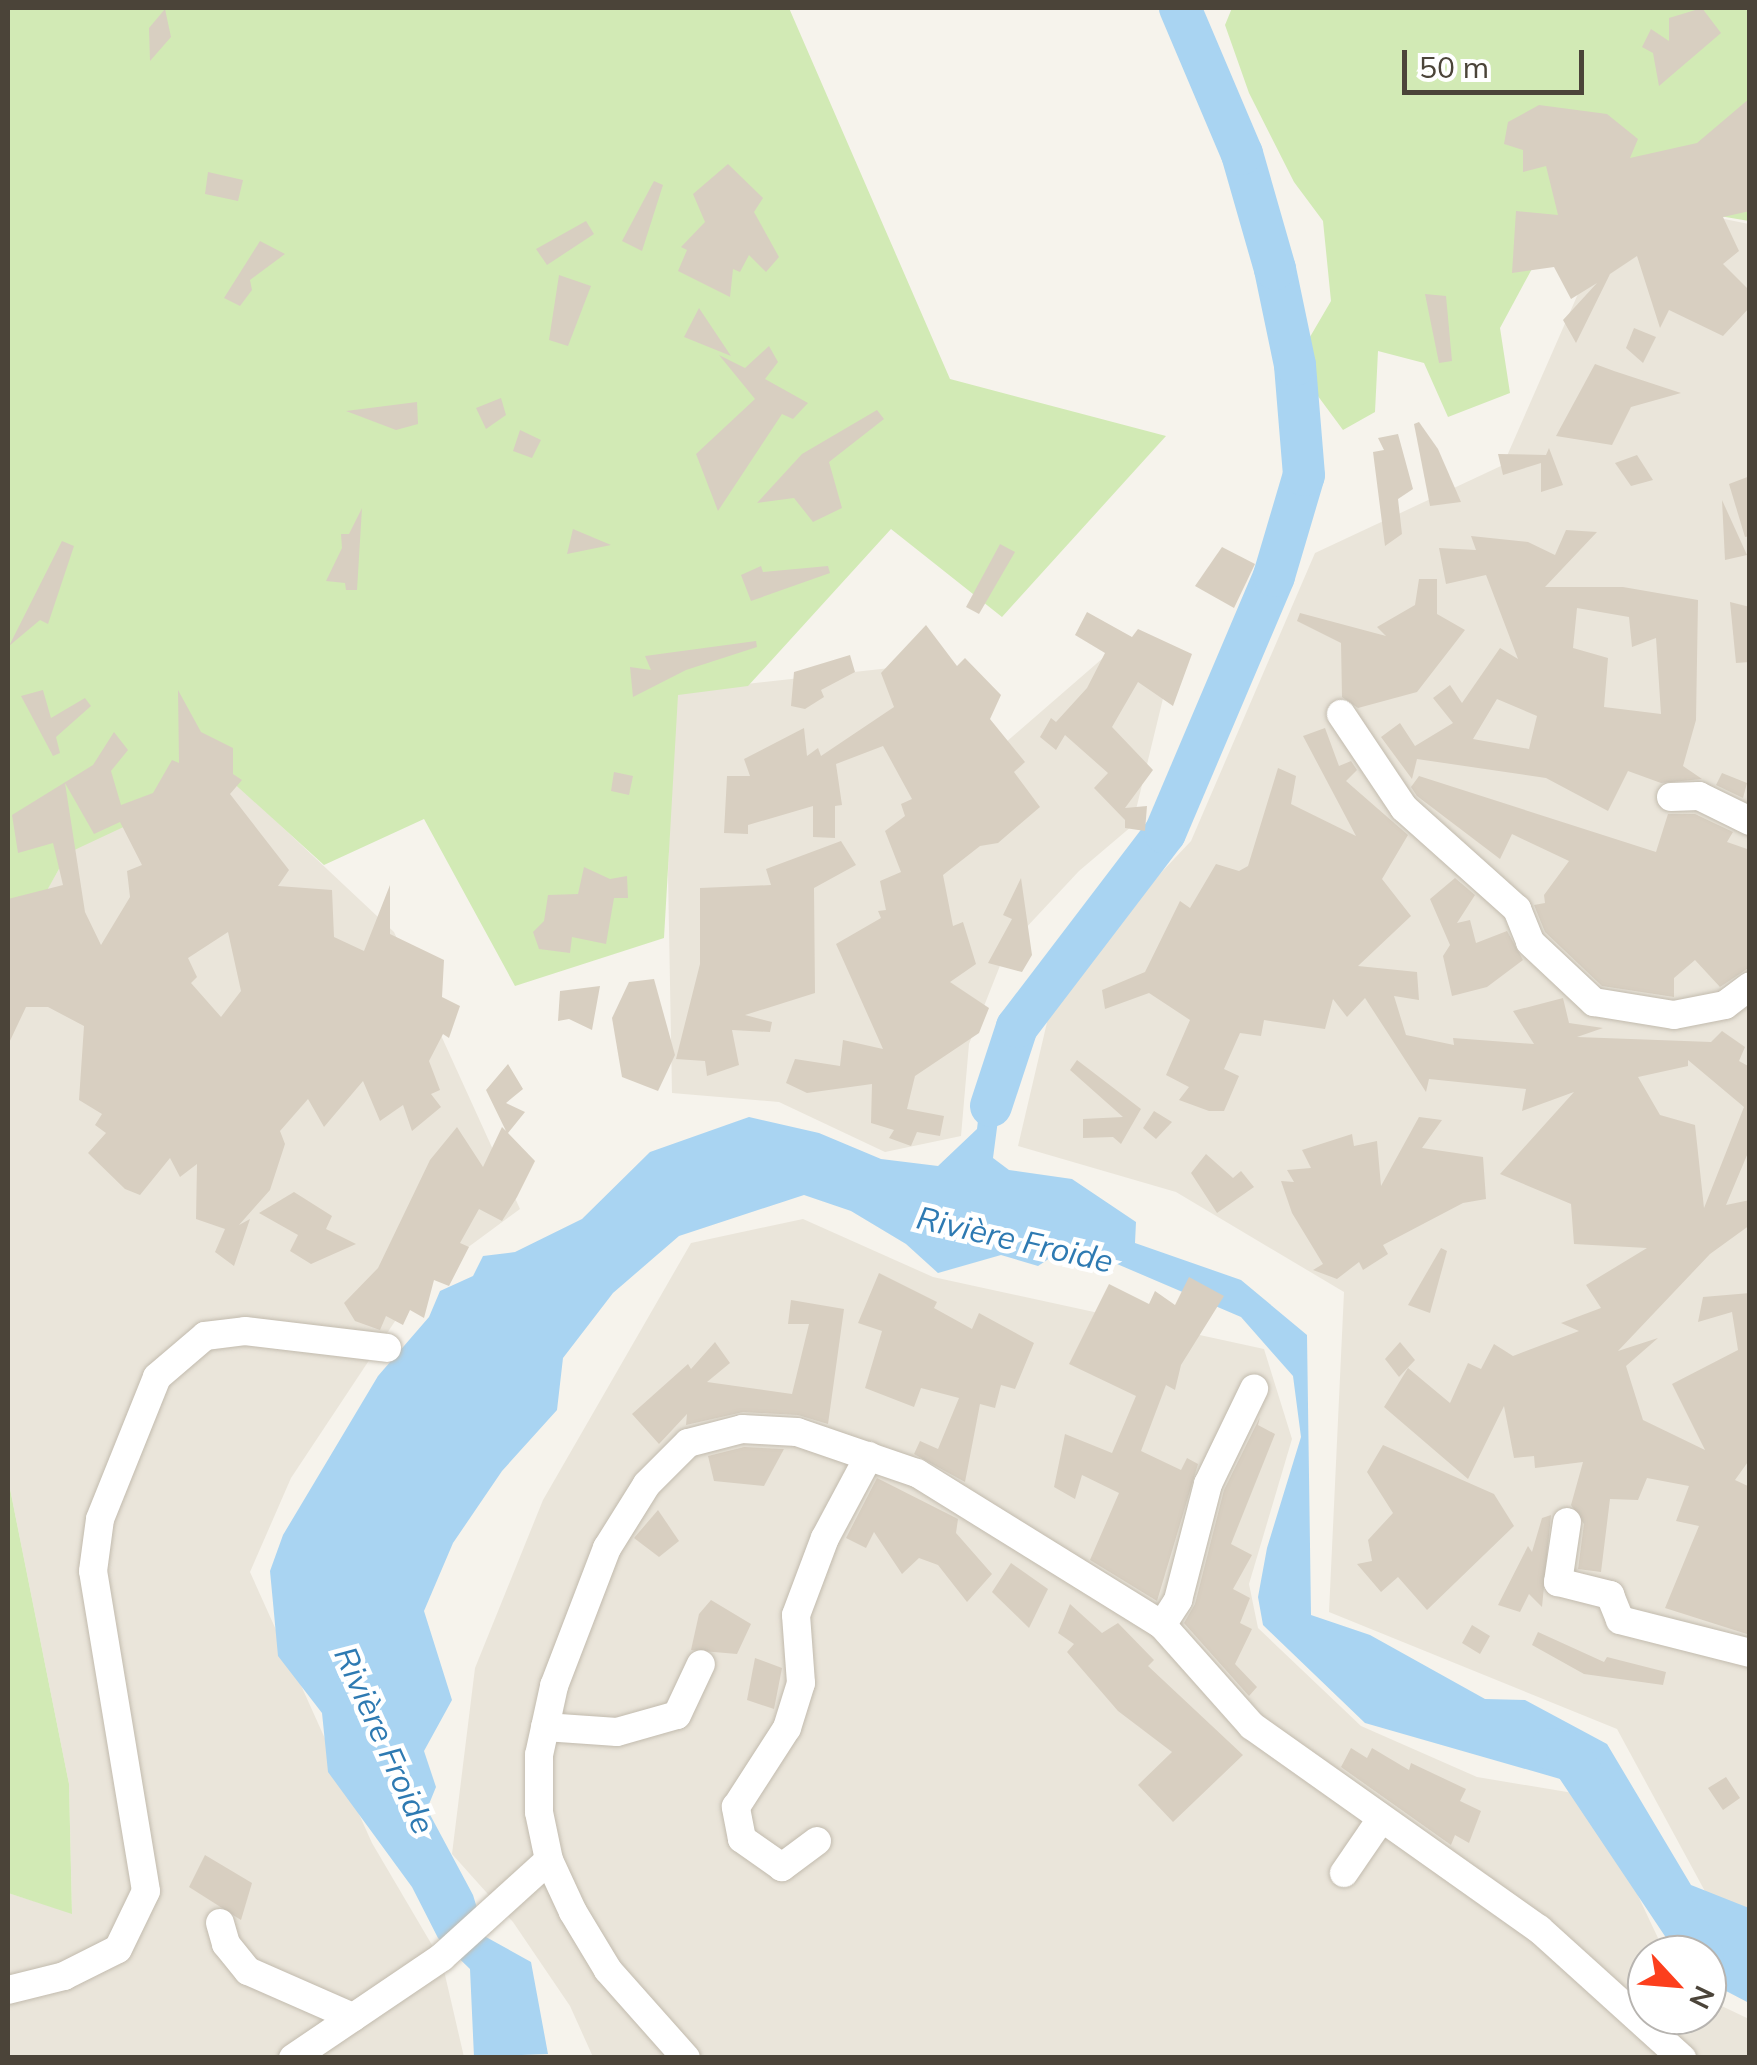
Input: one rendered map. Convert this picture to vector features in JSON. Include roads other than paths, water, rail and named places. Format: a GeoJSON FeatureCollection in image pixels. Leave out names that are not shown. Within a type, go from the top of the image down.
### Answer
{"type":"FeatureCollection","features":[{"type":"Feature","properties":{"kind":"street"},"geometry":{"type":"LineString","coordinates":[[1342,714],[1404,808],[1517,909],[1530,942],[1594,1002],[1674,1016],[1725,1005],[1750,986]]}},
{"type":"Feature","properties":{"kind":"street"},"geometry":{"type":"LineString","coordinates":[[1671,796],[1699,796],[1750,821]]}},
{"type":"Feature","properties":{"kind":"street"},"geometry":{"type":"LineString","coordinates":[[8,1990],[64,1976],[118,1949],[146,1891],[93,1571],[100,1519],[157,1377],[205,1336],[245,1331],[387,1348]]}},
{"type":"Feature","properties":{"kind":"street"},"geometry":{"type":"LineString","coordinates":[[1162,1625],[1178,1600],[1208,1484],[1254,1389]]}},
{"type":"Feature","properties":{"kind":"street"},"geometry":{"type":"LineString","coordinates":[[686,2058],[608,1970],[548,1860],[539,1812],[545,1727],[607,1548],[647,1484],[688,1444],[742,1430],[796,1432],[918,1473],[1162,1625],[1252,1726],[1539,1929],[1682,2058]]}},
{"type":"Feature","properties":{"kind":"street"},"geometry":{"type":"LineString","coordinates":[[817,1841],[782,1867],[742,1839],[736,1808],[787,1728],[801,1682],[796,1615],[826,1538],[869,1456]]}},
{"type":"Feature","properties":{"kind":"street"},"geometry":{"type":"LineString","coordinates":[[1567,1522],[1558,1582],[1610,1594],[1620,1620],[1750,1653]]}},
{"type":"Feature","properties":{"kind":"street"},"geometry":{"type":"LineString","coordinates":[[545,1727],[617,1732],[676,1714],[702,1664]]}},
{"type":"Feature","properties":{"kind":"street"},"geometry":{"type":"LineString","coordinates":[[1344,1873],[1381,1819]]}},
{"type":"Feature","properties":{"kind":"street"},"geometry":{"type":"LineString","coordinates":[[293,2058],[442,1957],[548,1860]]}},
{"type":"Feature","properties":{"kind":"street"},"geometry":{"type":"LineString","coordinates":[[220,1923],[226,1944],[248,1971],[353,2016]]}},
{"type":"Feature","properties":{"kind":"water"},"geometry":{"type":"Polygon","coordinates":[[[1007,1052],[993,1158],[1009,1170],[1072,1179],[1136,1222],[1135,1243],[1241,1280],[1307,1335],[1311,1615],[1370,1635],[1485,1699],[1525,1700],[1607,1744],[1691,1885],[1749,1908],[1749,2003],[1727,1991],[1727,1935],[1665,1935],[1602,1791],[1365,1723],[1263,1625],[1258,1597],[1267,1548],[1301,1437],[1293,1376],[1241,1317],[1103,1258],[1056,1254],[1038,1266],[1001,1255],[938,1273],[906,1244],[851,1211],[804,1195],[679,1236],[613,1293],[563,1358],[557,1410],[502,1471],[453,1543],[424,1611],[452,1700],[424,1751],[436,1787],[427,1809],[473,1895],[486,1937],[531,1962],[548,2054],[474,2057],[470,1969],[438,1938],[412,1887],[328,1772],[322,1713],[278,1656],[270,1571],[283,1535],[378,1376],[429,1317],[440,1291],[473,1276],[483,1256],[515,1252],[582,1219],[650,1152],[749,1117],[819,1133],[881,1159],[938,1166],[977,1129],[981,1095],[1007,1052]]]}},
{"type":"Feature","properties":{"kind":"waterway"},"geometry":{"type":"LineString","coordinates":[[991,1106],[1017,1027],[1165,833],[1274,576],[1304,475],[1295,365],[1275,269],[1242,154],[1180,8]]}},
{"type":"Feature","properties":{"kind":"waterway","name":"Rivière Froide"},"geometry":{"type":"LineString","coordinates":[[1551,1749],[1567,1752],[1690,1935]]}}]}
